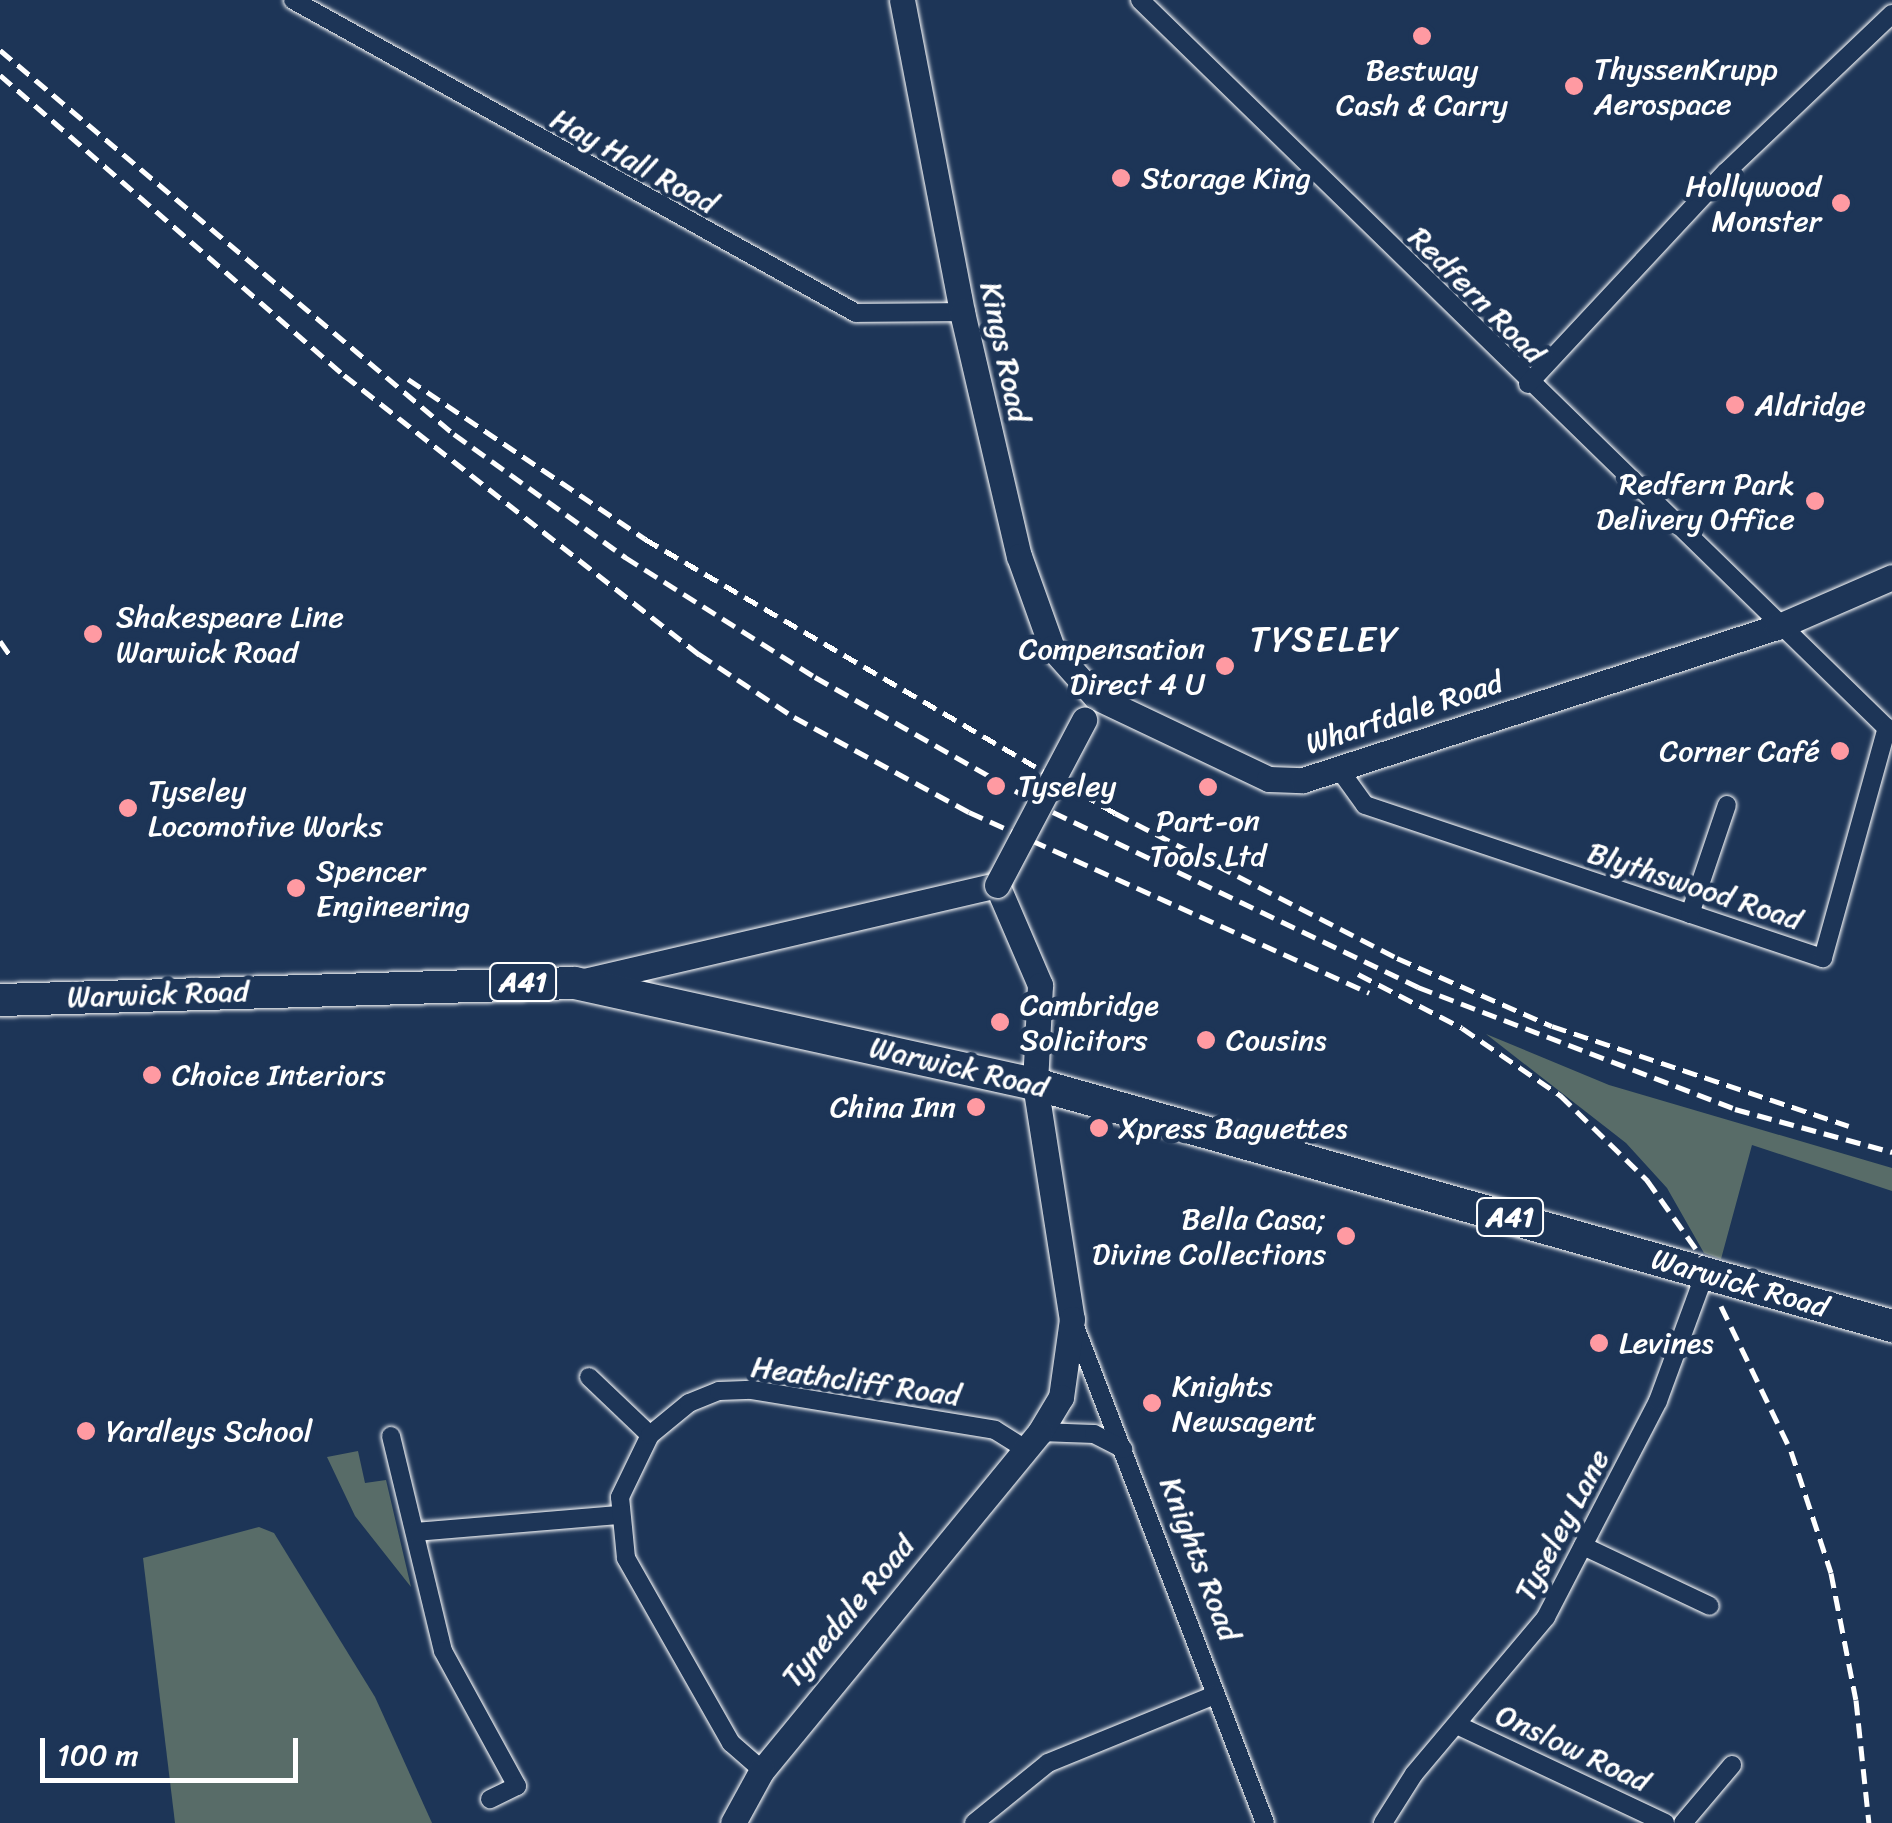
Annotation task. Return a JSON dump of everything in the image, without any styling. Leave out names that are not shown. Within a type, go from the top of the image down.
[{"type":"highway","name":"Warwick Road","points":[[0,1000],[575,983],[1035,1084],[1892,1326]]},
{"type":"main road","name":"Kings Road","points":[[902,0],[962,312],[1035,606],[1052,648],[1090,708]]},
{"type":"main road","name":"Wharfdale Road","points":[[1090,708],[1269,779],[1303,780],[1777,627],[1892,577]]},
{"type":"main road","points":[[575,983],[998,885],[1090,708]]},
{"type":"main road","name":"Knights Road","points":[[998,885],[1040,985],[1035,1084],[1072,1319],[1061,1397],[1033,1441]]},
{"type":"main road","points":[[652,1000],[660,976],[694,956]]},
{"type":"main road","name":"Tynedale Road","points":[[732,1823],[762,1770],[1033,1441]]},
{"type":"street","name":"Hay Hall Road","points":[[293,0],[856,314],[962,312]]},
{"type":"street","name":"Redfern Road","points":[[1140,0],[1777,627],[1889,730]]},
{"type":"street","points":[[1528,384],[1726,172],[1892,14]]},
{"type":"street","name":"Blythswood Road","points":[[1339,769],[1365,805],[1824,958],[1889,730]]},
{"type":"street","points":[[1690,914],[1727,804]]},
{"type":"street","name":"Tyseley Lane","points":[[1383,1823],[1546,1618],[1658,1401],[1705,1273]]},
{"type":"street","name":"Knights Road","points":[[1072,1319],[1265,1823]]},
{"type":"street","points":[[589,1377],[650,1435]]},
{"type":"street","name":"Heathcliff Road","points":[[762,1770],[731,1743],[626,1558],[618,1515],[626,1478],[650,1435],[689,1403],[719,1391],[752,1390],[995,1430],[1033,1441]]},
{"type":"street","points":[[1033,1441],[1094,1434],[1123,1449]]},
{"type":"street","points":[[391,1436],[415,1532],[424,1593],[443,1651],[517,1786],[490,1799]]},
{"type":"street","points":[[415,1532],[618,1515]]},
{"type":"street","points":[[1583,1546],[1710,1606]]},
{"type":"street","points":[[974,1823],[1048,1763],[1215,1696]]},
{"type":"street","name":"Onslow Road","points":[[1458,1724],[1666,1823]]},
{"type":"street","points":[[1683,1823],[1732,1765]]},
{"type":"green space","points":[[1486,1034],[1609,1085],[1892,1168],[1892,1191],[1752,1145],[1721,1259],[1704,1253],[1667,1188],[1626,1143]]},
{"type":"green space","points":[[358,1451],[365,1483],[386,1480],[411,1587],[355,1516],[327,1457]]},
{"type":"green space","points":[[259,1527],[274,1533],[375,1697],[432,1823],[175,1823],[143,1558]]},
{"type":"railway","points":[[0,50],[454,434],[625,557],[815,677],[1053,812],[1418,987],[1735,1109],[1892,1152]]},
{"type":"railway","points":[[0,75],[344,375],[699,654],[794,717],[969,812],[1369,993]]},
{"type":"railway","points":[[408,379],[645,539],[1115,813],[1397,958],[1552,1026],[1849,1126]]},
{"type":"railway","points":[[0,641],[9,654]]},
{"type":"railway","points":[[1358,974],[1462,1028],[1560,1095],[1647,1180],[1701,1256]]},
{"type":"railway","points":[[1721,1306],[1791,1451],[1831,1573],[1856,1700],[1869,1823]]},
{"type":"place","name":"Bestway Cash & Carry","points":[[1422,36]]},
{"type":"place","name":"ThyssenKrupp Aerospace","points":[[1574,86]]},
{"type":"place","name":"Storage King","points":[[1121,178]]},
{"type":"place","name":"Hollywood Monster","points":[[1841,203]]},
{"type":"place","name":"Aldridge","points":[[1735,405]]},
{"type":"place","name":"Redfern Park Delivery Office","points":[[1815,501]]},
{"type":"place","name":"Shakespeare Line Warwick Road","points":[[93,634]]},
{"type":"place","name":"Compensation Direct 4 U","points":[[1225,666]]},
{"type":"place","name":"Corner Café","points":[[1840,751]]},
{"type":"place","name":"Tyseley","points":[[996,786]]},
{"type":"place","name":"Part-on Tools Ltd","points":[[1208,787]]},
{"type":"place","name":"Tyseley Locomotive Works","points":[[128,808]]},
{"type":"place","name":"Spencer Engineering","points":[[296,888]]},
{"type":"place","name":"Cambridge Solicitors","points":[[1000,1022]]},
{"type":"place","name":"Cousins","points":[[1206,1040]]},
{"type":"place","name":"Choice Interiors","points":[[152,1075]]},
{"type":"place","name":"China Inn","points":[[976,1107]]},
{"type":"place","name":"Xpress Baguettes","points":[[1099,1128]]},
{"type":"place","name":"Bella Casa; Divine Collections","points":[[1346,1236]]},
{"type":"place","name":"Levines","points":[[1599,1343]]},
{"type":"place","name":"Knights Newsagent","points":[[1152,1403]]},
{"type":"place","name":"Yardleys School","points":[[86,1431]]},
{"type":"district","name":"TYSELEY","points":[[1325,639]]}]
